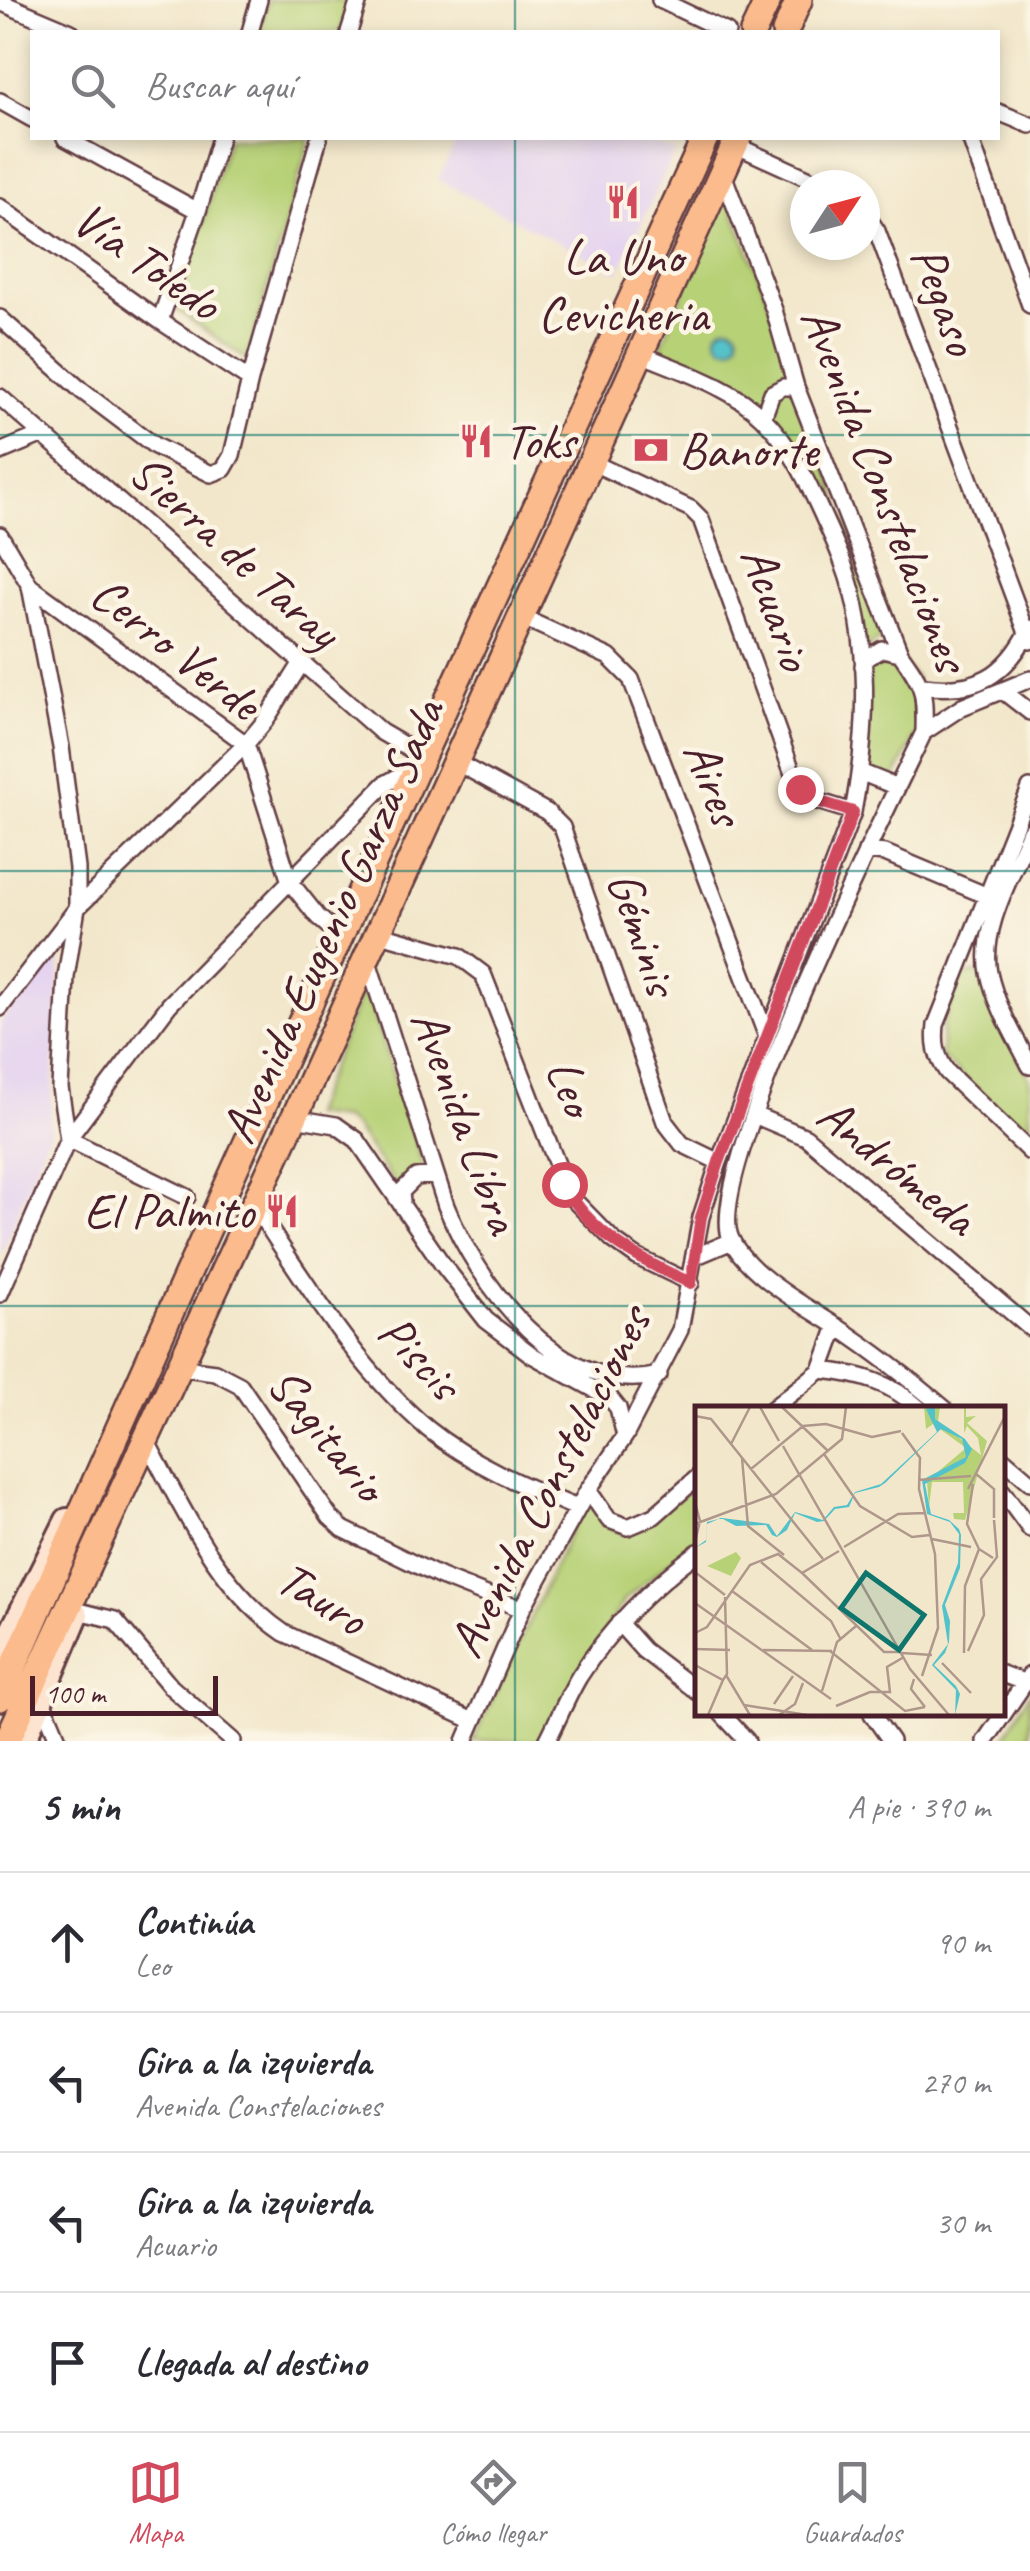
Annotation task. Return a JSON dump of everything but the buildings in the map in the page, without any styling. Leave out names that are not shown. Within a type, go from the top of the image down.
[{"type":"highway","points":[[754,30],[768,0]]},
{"type":"highway","points":[[792,30],[800,0]]},
{"type":"highway","name":"Avenida Eugenio Garza Sada","points":[[0,1698],[253,1126],[704,140]]},
{"type":"highway","name":"Avenida Eugenio Garza Sada","points":[[7,1741],[736,141]]},
{"type":"main road","points":[[24,1741],[130,1501],[134,1464]]},
{"type":"main road","points":[[0,1654],[59,1535],[88,1495]]},
{"type":"street","points":[[251,30],[259,0]]},
{"type":"street","points":[[350,30],[358,0]]},
{"type":"street","points":[[660,0],[723,30]]},
{"type":"street","points":[[0,2],[66,30]]},
{"type":"street","points":[[0,102],[30,118]]},
{"type":"street","points":[[1000,113],[1030,125]]},
{"type":"street","points":[[69,140],[198,211]]},
{"type":"street","points":[[160,321],[219,140]]},
{"type":"street","points":[[0,318],[129,429],[203,472],[218,472],[229,464],[232,455],[318,140]]},
{"type":"street","points":[[971,140],[1030,304]]},
{"type":"street","points":[[736,141],[793,170]]},
{"type":"street","name":"Avenida Constelaciones","points":[[694,1258],[732,1242],[726,1213],[754,1115],[835,916],[924,732],[924,686],[900,653],[796,387],[774,310],[722,171]]},
{"type":"street","name":"Vía Toledo","points":[[0,207],[250,380]]},
{"type":"street","name":"Pegaso","points":[[880,239],[1029,635]]},
{"type":"street","name":"Avenida Constelaciones","points":[[464,1741],[522,1610],[588,1490],[625,1436],[680,1330],[701,1217],[853,812],[860,772],[863,667],[857,614],[844,565],[802,469],[763,418],[712,385],[641,354]]},
{"type":"street","points":[[763,418],[772,393],[796,387]]},
{"type":"street","name":"Sierra de Taray","points":[[0,397],[380,732],[422,760]]},
{"type":"street","points":[[0,452],[43,434]]},
{"type":"street","name":"Acuario","points":[[589,461],[691,509],[701,520],[796,782],[814,800],[853,812]]},
{"type":"street","name":"Cerro Verde","points":[[0,535],[27,579],[246,744],[290,882],[318,917],[342,938]]},
{"type":"street","points":[[27,579],[74,830],[77,908],[66,978],[61,1070],[68,1139]]},
{"type":"street","name":"Aires","points":[[519,616],[609,657],[631,678],[768,1037]]},
{"type":"street","points":[[924,686],[948,690],[974,686],[1006,664],[1029,635]]},
{"type":"street","points":[[863,667],[866,658],[882,649],[900,653]]},
{"type":"street","points":[[0,1008],[77,908],[246,744],[265,722],[301,664]]},
{"type":"street","points":[[924,732],[962,707],[1030,679]]},
{"type":"street","points":[[1004,691],[1030,712]]},
{"type":"street","points":[[0,1294],[68,1139],[170,1005],[386,784],[422,760]]},
{"type":"street","name":"Géminis","points":[[454,760],[548,812],[562,827],[665,1122],[682,1144],[719,1162]]},
{"type":"street","points":[[860,772],[897,787]]},
{"type":"street","points":[[1030,788],[934,1038],[938,1060],[1030,1152]]},
{"type":"street","points":[[1030,831],[1022,875],[992,928],[988,970],[996,998],[1030,1066]]},
{"type":"street","points":[[866,852],[885,853],[986,896]]},
{"type":"street","name":"Leo","points":[[377,933],[459,956],[483,974],[570,1195],[614,1240],[637,1257],[691,1283]]},
{"type":"street","name":"Avenida Libra","points":[[367,958],[434,1174],[472,1260],[514,1318],[556,1349],[597,1372],[624,1380],[659,1375]]},
{"type":"street","points":[[958,968],[988,970]]},
{"type":"street","name":"Andrómeda","points":[[754,1115],[806,1137],[1030,1328]]},
{"type":"street","name":"Avenida Libra","points":[[294,1118],[321,1121],[358,1140],[443,1265],[486,1320],[532,1355],[610,1398],[618,1408],[625,1436]]},
{"type":"street","points":[[68,1139],[187,1197]]},
{"type":"street","points":[[402,1201],[401,1192],[409,1182],[434,1174]]},
{"type":"street","name":"Piscis","points":[[252,1204],[348,1341],[400,1403],[460,1451],[507,1478],[578,1508]]},
{"type":"street","points":[[732,1242],[760,1272],[942,1406]]},
{"type":"street","points":[[777,1406],[821,1370],[836,1326]]},
{"type":"street","name":"Sagitario","points":[[177,1367],[215,1372],[240,1386],[330,1517],[344,1528],[441,1577],[522,1610]]},
{"type":"street","points":[[821,1370],[852,1372],[879,1380],[917,1406]]},
{"type":"street","name":"Tauro","points":[[146,1440],[204,1544],[246,1602],[266,1620],[284,1634],[472,1721]]},
{"type":"street","points":[[1005,1461],[1030,1482]]},
{"type":"street","points":[[588,1490],[609,1520],[628,1527],[654,1516],[695,1479]]},
{"type":"street","points":[[1005,1494],[1030,1530]]},
{"type":"street","points":[[547,1741],[578,1678],[618,1623],[663,1578],[695,1554]]},
{"type":"street","points":[[79,1611],[115,1620],[172,1687],[232,1741]]},
{"type":"street","points":[[618,1623],[644,1650],[695,1690]]},
{"type":"street","points":[[1005,1712],[1028,1679]]},
{"type":"street","points":[[43,1703],[59,1741]]},
{"type":"street","points":[[724,1716],[747,1741]]},
{"type":"street","points":[[873,1716],[891,1741]]},
{"type":"street","points":[[985,1741],[1002,1716]]},
{"type":"shaded area","points":[[457,140],[648,140],[675,152],[618,273],[438,180]]},
{"type":"shaded area","points":[[61,939],[50,1131],[0,1258],[0,1022]]},
{"type":"green space","points":[[268,0],[350,0],[341,30],[260,30]]},
{"type":"green space","points":[[227,140],[309,140],[247,360],[177,310]]},
{"type":"green space","points":[[725,191],[772,308],[886,640],[878,640],[865,650],[832,518],[805,458],[748,389],[717,371],[660,349]]},
{"type":"green space","points":[[887,651],[915,677],[921,725],[893,781],[864,767],[867,664]]},
{"type":"green space","points":[[982,972],[993,1005],[1030,1079],[1030,1137],[941,1057],[942,1026],[961,975]]},
{"type":"green space","points":[[366,992],[425,1171],[399,1190],[354,1126],[343,1119],[311,1115],[361,994]]},
{"type":"green space","points":[[695,1485],[695,1541],[624,1600],[542,1741],[473,1741],[587,1496],[608,1524],[627,1533]]},
{"type":"green space","points":[[1030,1692],[1030,1741],[1003,1741]]},
{"type":"water","points":[[728,326],[736,329],[736,345],[728,348],[720,345],[717,337],[720,329]]},
{"type":"place","name":"La Uno Cevicheria","points":[[623,202]]},
{"type":"place","name":"Toks","points":[[476,441]]},
{"type":"place","name":"Banorte","points":[[651,450]]},
{"type":"place","name":"El Palmito","points":[[282,1211]]},
{"type":"route","points":[[564,1184],[577,1206],[614,1240],[637,1257],[691,1283],[701,1217],[719,1162],[853,812],[814,800],[800,789]]}]
